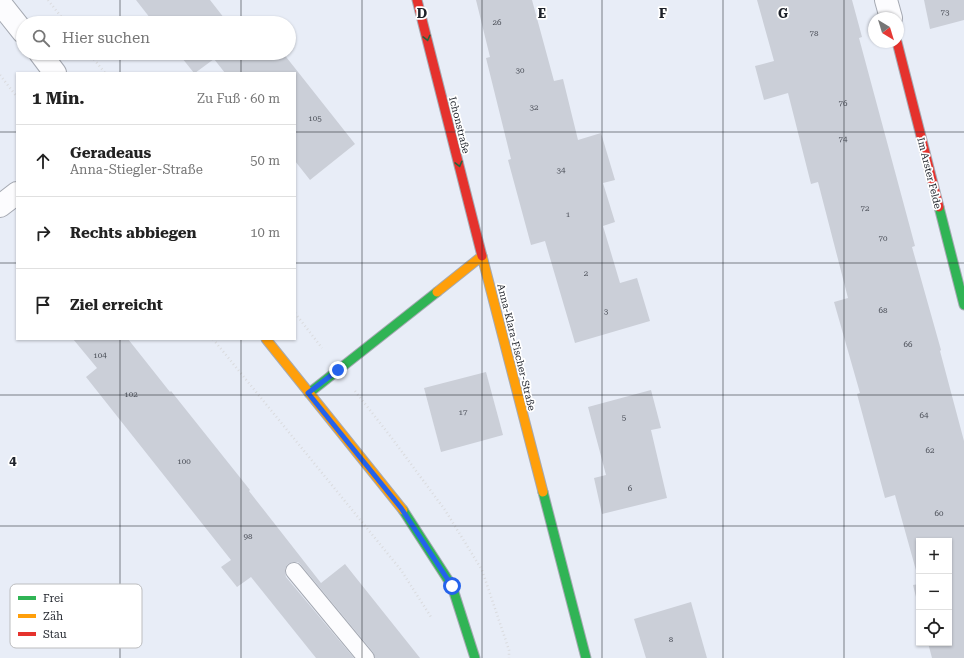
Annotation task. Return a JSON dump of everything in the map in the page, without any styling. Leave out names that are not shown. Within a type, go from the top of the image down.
[{"type":"street","name":"Ichonstraße","points":[[417,0],[482,256]]},
{"type":"street","points":[[886,0],[889,12]]},
{"type":"street","points":[[0,3],[16,23]]},
{"type":"street","name":"Im Arster Felde","points":[[899,48],[964,304]]},
{"type":"street","points":[[45,60],[54,72]]},
{"type":"street","points":[[0,206],[16,194]]},
{"type":"street","points":[[308,393],[482,256]]},
{"type":"street","name":"Anna-Klara-Fischer-Straße","points":[[482,256],[586,658]]},
{"type":"street","points":[[267,340],[401,508],[452,586],[476,658]]},
{"type":"lane","points":[[294,572],[366,658]]},
{"type":"path","points":[[48,0],[61,16]]},
{"type":"path","points":[[95,60],[104,72]]},
{"type":"path","points":[[0,76],[16,96]]},
{"type":"path","points":[[214,340],[401,570],[433,621]]},
{"type":"building","points":[[136,0],[210,0],[223,16],[149,16]]},
{"type":"building","points":[[476,0],[532,0],[554,81],[563,79],[578,140],[601,133],[615,180],[603,183],[615,222],[603,226],[620,283],[637,278],[650,321],[575,343],[545,241],[531,245],[508,160],[511,159],[486,58],[490,57]]},
{"type":"building","points":[[757,0],[852,0],[862,37],[859,38],[915,246],[912,247],[941,350],[940,351],[964,441],[964,658],[932,658],[929,646],[952,646],[952,538],[916,538],[916,570],[895,495],[885,498],[857,394],[860,393],[834,302],[848,298],[818,182],[811,184],[788,93],[764,100],[755,66],[774,61]]},
{"type":"building","points":[[924,0],[964,0],[964,20],[930,29]]},
{"type":"building","points":[[184,60],[213,60],[196,72],[193,72]]},
{"type":"building","points":[[215,60],[289,60],[355,144],[310,180],[296,162],[296,72],[224,72]]},
{"type":"building","points":[[74,340],[129,340],[250,490],[249,491],[321,583],[345,564],[420,658],[375,658],[373,652],[301,565],[298,562],[292,562],[285,568],[286,577],[354,658],[316,658],[251,577],[237,587],[221,567],[231,560],[86,377],[97,368]]},
{"type":"building","points":[[486,372],[503,435],[441,452],[424,388]]},
{"type":"building","points":[[651,390],[661,428],[651,430],[667,498],[602,514],[594,478],[606,475],[588,407]]},
{"type":"building","points":[[916,584],[916,597],[913,585]]},
{"type":"building","points":[[691,602],[707,658],[646,658],[634,619]]},
{"type":"traffic: fast","points":[[939,207],[964,305]]},
{"type":"traffic: fast","points":[[309,393],[437,292]]},
{"type":"traffic: fast","points":[[543,492],[586,658]]},
{"type":"traffic: fast","points":[[403,510],[452,586],[475,658]]},
{"type":"traffic: slow","points":[[437,292],[482,256],[543,492]]},
{"type":"traffic: slow","points":[[267,340],[403,510]]},
{"type":"traffic: jam","points":[[417,0],[482,256]]},
{"type":"traffic: jam","points":[[899,48],[939,207]]},
{"type":"route","points":[[338,370],[308,393],[401,508],[452,586]]}]
